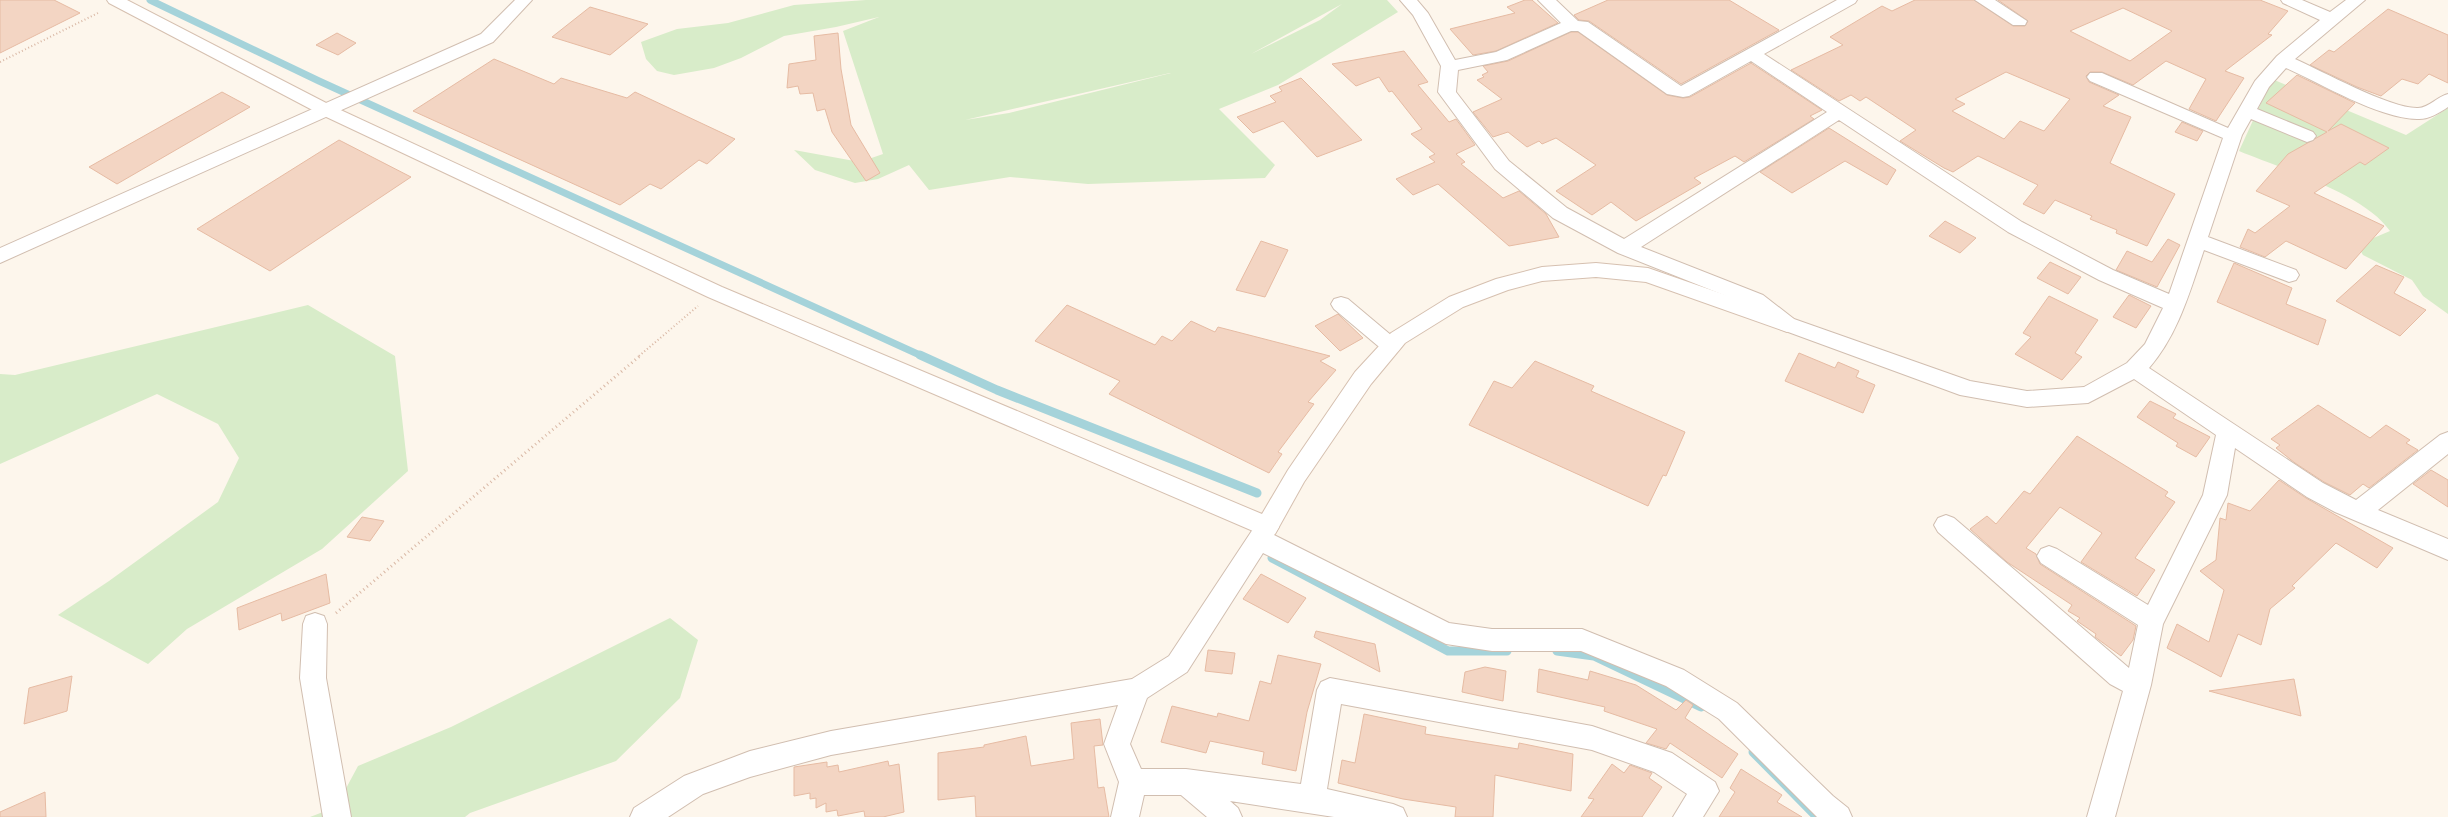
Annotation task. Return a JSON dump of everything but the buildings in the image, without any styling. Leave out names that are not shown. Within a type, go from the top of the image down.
[{"type":"street","points":[[0,256],[487,38],[524,0]]},
{"type":"street","points":[[1408,0],[1420,13],[1450,66],[1447,92],[1502,165],[1560,213],[1625,248],[1756,300],[1787,324]]},
{"type":"street","points":[[1546,0],[1574,26]]},
{"type":"street","points":[[1983,0],[2019,21]]},
{"type":"street","points":[[2289,0],[2331,19]]},
{"type":"street","points":[[644,817],[694,785],[750,764],[809,749],[1137,690],[1178,664],[1263,533],[1296,476],[1363,378],[1398,338],[1456,302],[1503,284],[1542,274],[1596,270],[1648,275],[1968,389],[2027,399],[2088,395],[2136,369],[2153,349],[2175,305],[2234,135],[2261,85],[2283,60],[2331,19],[2357,0]]},
{"type":"street","points":[[117,1],[326,110],[715,292],[1263,533],[1446,633],[1492,640],[1582,640],[1675,678],[1728,711],[1823,805],[1838,817]]},
{"type":"street","points":[[1450,66],[1501,56],[1568,26],[1582,26],[1673,90],[1683,92],[1841,2]]},
{"type":"street","points":[[1752,54],[2015,227],[2106,275],[2175,305]]},
{"type":"street","points":[[2283,60],[2397,111],[2418,114],[2429,112],[2448,99]]},
{"type":"street","points":[[2096,77],[2221,132],[2234,135]]},
{"type":"street","points":[[1625,248],[1839,112]]},
{"type":"street","points":[[2246,112],[2307,136]]},
{"type":"street","points":[[2197,240],[2289,275]]},
{"type":"street","points":[[1341,304],[1391,346]]},
{"type":"street","points":[[2136,369],[2227,433],[2315,490],[2358,512],[2448,550]]},
{"type":"street","points":[[2101,817],[2138,685],[2152,621],[2215,495],[2227,433]]},
{"type":"street","points":[[2358,512],[2448,441]]},
{"type":"street","points":[[1946,525],[2119,676],[2138,685]]},
{"type":"street","points":[[2049,556],[2152,621]]},
{"type":"street","points":[[315,624],[313,678],[337,817]]},
{"type":"street","points":[[1125,817],[1133,782],[1117,744],[1137,690]]},
{"type":"street","points":[[1312,799],[1330,690],[1592,738],[1662,762],[1705,791],[1687,817]]},
{"type":"street","points":[[1133,782],[1186,782],[1312,799],[1393,817]]},
{"type":"street","points":[[1186,782],[1228,817]]},
{"type":"path","points":[[0,62],[117,1]]},
{"type":"path","points":[[315,624],[338,612],[715,292]]},
{"type":"green space","points":[[866,0],[1387,0],[1398,12],[1278,85],[1219,109],[1275,165],[1265,178],[1088,184],[1010,177],[929,190],[909,165],[878,179],[855,183],[815,170],[794,150],[860,162],[883,154],[843,31],[879,17],[836,27],[784,36],[741,58],[714,68],[674,75],[657,71],[646,59],[641,42],[677,29],[728,23],[794,5]],"holes":[[[1342,4],[1320,20],[1251,54]],[[1170,73],[1009,113],[965,120]]]},
{"type":"green space","points":[[2272,79],[2406,135],[2448,108],[2448,314],[2423,296],[2412,280],[2363,255],[2357,245],[2390,231],[2378,217],[2342,194],[2321,184],[2239,151]]},
{"type":"green space","points":[[308,305],[395,356],[408,471],[322,549],[187,629],[148,664],[58,615],[109,581],[218,502],[239,458],[218,424],[157,394],[0,464],[0,374],[15,375]]},
{"type":"green space","points":[[670,618],[698,640],[680,698],[616,761],[470,813],[465,817],[310,817],[336,807],[358,766],[451,727]]},
{"type":"waterway","points":[[150,0],[319,81],[922,356]]},
{"type":"waterway","points":[[920,355],[997,390],[1257,493]]},
{"type":"waterway","points":[[1272,558],[1448,651],[1507,651]]},
{"type":"waterway","points":[[1557,651],[1594,656],[1701,707]]},
{"type":"waterway","points":[[1753,752],[1817,817]]}]
